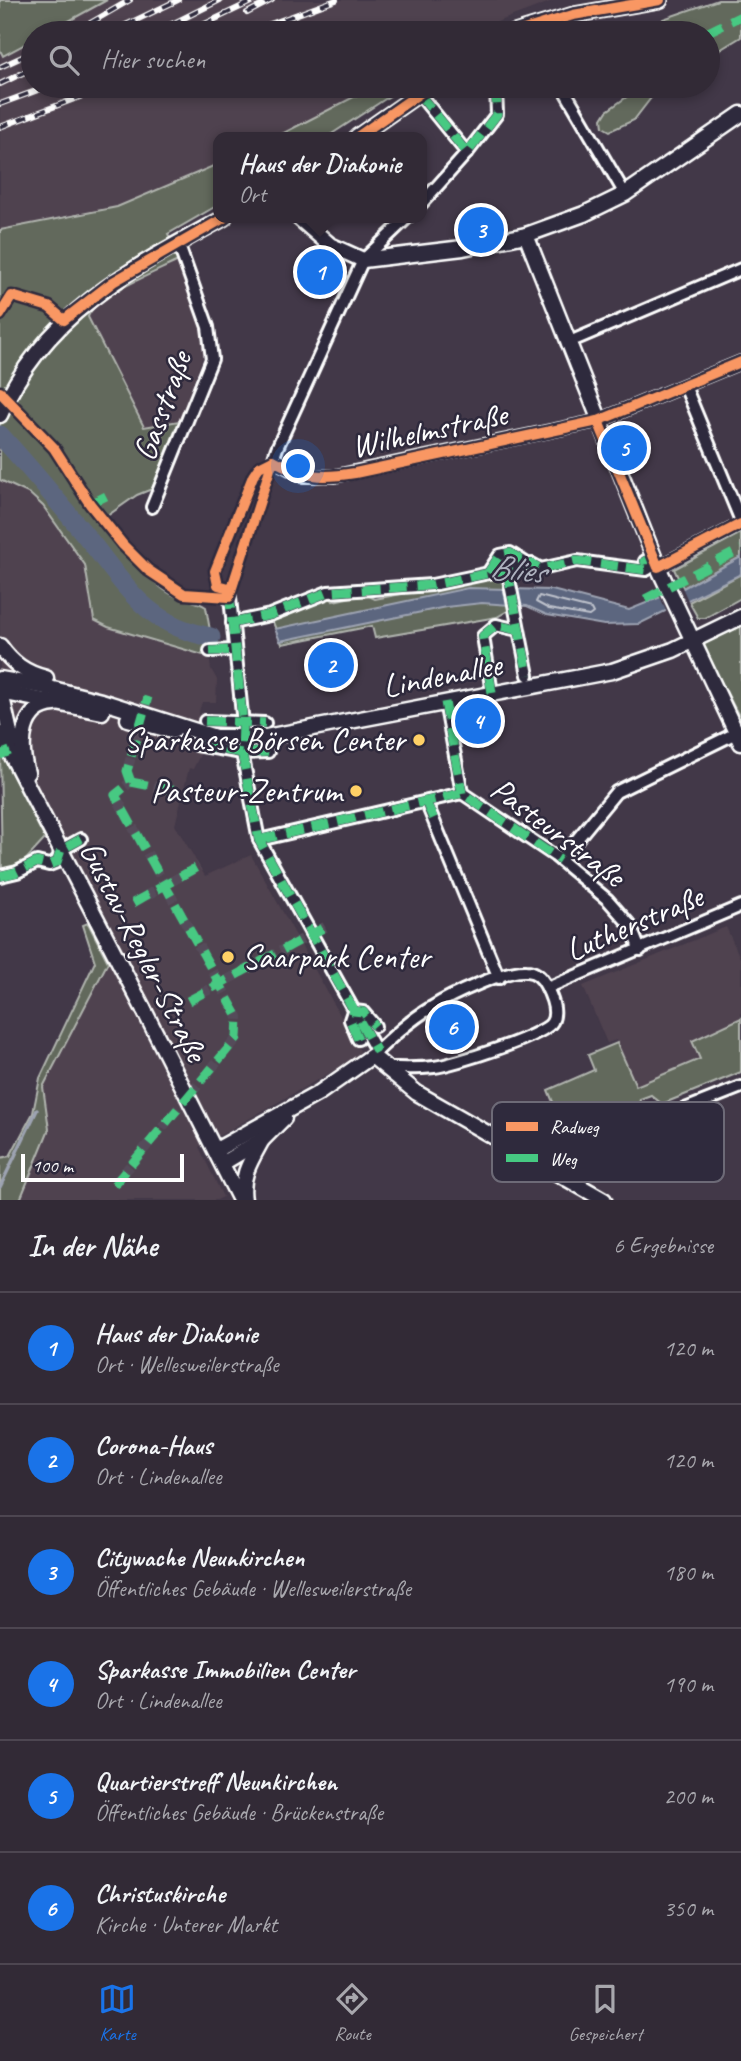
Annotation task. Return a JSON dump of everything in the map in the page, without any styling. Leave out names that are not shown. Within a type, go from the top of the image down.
[{"type":"main road","points":[[572,21],[660,0]]},
{"type":"main road","points":[[364,132],[413,98]]},
{"type":"main road","points":[[305,223],[330,245],[363,260],[463,248],[526,235],[584,214],[625,194],[741,114]]},
{"type":"main road","points":[[0,415],[18,378],[43,343],[81,306],[113,282],[215,223]]},
{"type":"main road","points":[[526,235],[658,567],[739,738]]},
{"type":"main road","name":"Lindenallee","points":[[0,691],[68,703],[162,729],[243,739],[315,729],[612,671],[649,661],[741,617]]},
{"type":"main road","points":[[0,646],[11,661],[26,672],[84,688],[101,701]]},
{"type":"main road","name":"Lindenallee","points":[[0,679],[41,685],[101,701],[183,724],[200,733]]},
{"type":"main road","name":"Gustav-Regler-Straße","points":[[0,691],[20,770]]},
{"type":"main road","points":[[35,801],[25,767],[22,743],[24,727],[40,708],[68,703]]},
{"type":"main road","name":"Gustav-Regler-Straße","points":[[1,736],[242,1200]]},
{"type":"main road","points":[[220,1157],[374,1054],[385,1068],[417,1093],[492,1136]]},
{"type":"main road","points":[[242,1200],[245,1174],[263,1139],[295,1107]]},
{"type":"main road","points":[[220,1157],[263,1139]]},
{"type":"main road","points":[[573,1182],[604,1200]]},
{"type":"street","points":[[429,98],[467,153]]},
{"type":"street","points":[[427,197],[467,153],[496,114],[496,98]]},
{"type":"street","points":[[569,98],[625,194]]},
{"type":"street","points":[[363,260],[402,223]]},
{"type":"street","name":"Gasstraße","points":[[152,507],[212,359],[208,327],[178,243]]},
{"type":"street","name":"Wilhelmstraße","points":[[363,260],[293,409],[273,460],[303,476],[335,476],[598,421],[741,362]]},
{"type":"street","points":[[567,343],[741,269]]},
{"type":"street","points":[[232,623],[270,615],[328,592],[432,585],[488,573],[507,565],[541,569],[577,561],[646,570],[645,561],[658,567],[741,522],[685,386]]},
{"type":"street","points":[[507,565],[513,610],[528,667]]},
{"type":"street","points":[[229,588],[243,739],[259,840],[353,1010],[374,1054],[393,1035],[432,1007],[518,971],[531,971],[541,978],[555,1011],[554,1020],[543,1030],[483,1054],[435,1067],[385,1068]]},
{"type":"street","points":[[492,693],[483,636],[496,625],[518,630]]},
{"type":"street","points":[[210,651],[235,650]]},
{"type":"street","points":[[445,702],[462,793]]},
{"type":"street","points":[[243,739],[265,723]]},
{"type":"street","points":[[560,860],[616,792],[739,738]]},
{"type":"street","points":[[243,739],[268,752]]},
{"type":"street","name":"Pasteurstraße","points":[[259,840],[462,793],[560,860],[622,913],[640,950]]},
{"type":"street","points":[[426,802],[499,978]]},
{"type":"street","points":[[0,876],[17,872],[37,862],[49,865],[57,862],[61,850],[80,839]]},
{"type":"street","name":"Lutherstraße","points":[[547,988],[741,906]]},
{"type":"street","points":[[353,1010],[363,1012],[375,1026]]},
{"type":"street","points":[[353,1010],[350,1020],[358,1039]]},
{"type":"street","points":[[703,1102],[741,1087]]},
{"type":"shaded area","points":[[107,0],[555,0],[500,21],[69,21]]},
{"type":"shaded area","points":[[21,46],[21,98],[352,98],[286,132],[213,132],[213,166],[117,207],[0,230],[0,50],[3,56]]},
{"type":"shaded area","points":[[180,260],[207,339],[206,348],[179,421],[144,428],[88,317],[90,310],[104,298]]},
{"type":"shaded area","points":[[0,480],[30,494],[43,506],[85,565],[94,620],[108,627],[203,655],[214,654],[209,656],[211,669],[217,680],[216,702],[202,702],[199,711],[201,753],[193,769],[189,768],[175,825],[205,876],[251,855],[360,1051],[356,1058],[199,1147],[223,1197],[217,1200],[20,1200],[49,1129],[43,1087],[108,962],[0,751]]},
{"type":"shaded area","points":[[726,927],[741,960],[741,1018],[692,1041],[700,1058],[636,1086],[616,1040],[607,1043],[583,986]]},
{"type":"green space","points":[[0,0],[107,0],[69,21],[21,21],[21,46],[3,56],[0,50]]},
{"type":"green space","points":[[718,0],[741,0],[741,37],[720,50],[720,21],[662,21]]},
{"type":"green space","points":[[352,98],[387,98],[335,132],[286,132]]},
{"type":"green space","points":[[625,98],[651,98],[634,120],[610,131],[603,127],[602,119],[607,111]]},
{"type":"green space","points":[[213,166],[213,208],[168,234],[180,260],[102,300],[88,317],[144,427],[179,421],[152,489],[137,495],[100,521],[135,563],[156,583],[175,596],[206,607],[214,654],[203,655],[108,627],[94,620],[85,565],[43,506],[30,494],[0,480],[0,230],[117,207]]},
{"type":"green space","points":[[741,533],[741,557],[683,588],[674,569]]},
{"type":"green space","points":[[741,574],[741,598],[705,618],[698,618],[689,602]]},
{"type":"green space","points":[[497,575],[505,580],[509,610],[497,617],[375,638],[372,626],[282,644],[272,620],[330,596],[333,601],[365,594],[375,599],[406,593],[409,589]]},
{"type":"green space","points":[[741,624],[741,720],[702,645]]},
{"type":"green space","points":[[0,751],[45,839],[21,865],[2,872]]},
{"type":"green space","points":[[88,923],[108,962],[43,1087],[49,1129],[20,1200],[0,1200],[0,1158],[10,1156],[33,1113],[40,1078],[95,962],[83,925]]},
{"type":"green space","points":[[741,1018],[741,1072],[667,1102],[660,1102],[651,1095],[640,1099],[640,1102],[553,1102],[548,1090],[594,1070],[588,1055],[617,1043],[636,1086],[700,1059],[692,1041]]},
{"type":"water","points":[[741,557],[741,574],[639,624],[604,625],[547,615],[527,606],[482,603],[446,607],[280,641],[275,629],[468,588],[552,590],[629,610],[683,588]]},
{"type":"pier","points":[[681,585],[690,605],[668,616],[659,594]]},
{"type":"waterway","name":"Blies","points":[[0,435],[141,603],[170,624],[211,637]]},
{"type":"waterway","points":[[0,1187],[37,1110]]},
{"type":"tunnel","points":[[131,782],[127,771],[148,697]]},
{"type":"tunnel","points":[[114,1185],[237,1038],[238,1017],[115,795],[131,782],[182,792]]},
{"type":"tunnel","points":[[133,903],[199,866]]},
{"type":"tunnel","points":[[188,1001],[325,927]]},
{"type":"railway","points":[[94,21],[130,0]]},
{"type":"railway","points":[[134,21],[178,0]]},
{"type":"railway","points":[[178,21],[220,0]]},
{"type":"railway","points":[[211,21],[255,0]]},
{"type":"railway","points":[[247,13],[272,0]]},
{"type":"railway","points":[[279,21],[336,0]]},
{"type":"railway","points":[[0,67],[21,57]]},
{"type":"railway","points":[[0,84],[21,74]]},
{"type":"railway","points":[[0,104],[21,96]]},
{"type":"railway","points":[[0,127],[77,98]]},
{"type":"marked path","points":[[720,26],[741,16]]},
{"type":"marked path","points":[[422,98],[467,153],[497,114],[496,98]]},
{"type":"marked path","points":[[90,504],[108,495]]},
{"type":"marked path","points":[[645,599],[741,549]]},
{"type":"marked path","points":[[488,573],[500,555],[510,553],[529,565]]},
{"type":"marked path","points":[[232,623],[270,615],[328,592],[432,585],[532,564],[541,569],[577,561],[646,570],[645,561],[649,559]]},
{"type":"marked path","points":[[507,569],[528,675]]},
{"type":"marked path","points":[[229,591],[243,724],[242,753],[259,840],[377,1052]]},
{"type":"marked path","points":[[492,693],[483,636],[496,625],[518,630]]},
{"type":"marked path","points":[[210,651],[235,650]]},
{"type":"marked path","points":[[131,782],[127,771],[148,697]]},
{"type":"marked path","points":[[445,702],[462,793]]},
{"type":"marked path","points":[[205,721],[265,723]]},
{"type":"marked path","points":[[197,745],[242,753],[268,752]]},
{"type":"marked path","points":[[0,755],[10,751]]},
{"type":"marked path","points":[[114,1185],[237,1038],[238,1017],[115,795],[131,782],[182,792]]},
{"type":"marked path","points":[[259,840],[462,793],[560,860]]},
{"type":"marked path","points":[[426,802],[434,820]]},
{"type":"marked path","points":[[0,876],[17,872],[37,862],[49,865],[57,862],[61,850],[81,839]]},
{"type":"marked path","points":[[133,903],[199,866]]},
{"type":"marked path","points":[[188,1001],[325,927]]},
{"type":"marked path","points":[[358,1039],[350,1020],[353,1011],[363,1012],[375,1026]]},
{"type":"cycle path","points":[[553,21],[660,0]]},
{"type":"cycle path","points":[[364,132],[413,98]]},
{"type":"cycle path","points":[[0,315],[12,296],[49,307],[64,320],[113,282],[215,223]]},
{"type":"cycle path","points":[[273,460],[312,475],[355,473],[598,421],[741,362]]},
{"type":"cycle path","points":[[0,392],[54,448],[90,504],[123,545],[148,570],[184,594],[229,597],[273,460]]},
{"type":"cycle path","points":[[598,421],[658,567],[741,524]]},
{"type":"cycle path","points":[[229,588],[218,585],[215,571],[253,476],[259,467],[273,460]]},
{"type":"place","name":"Citywache Neunkirchen","points":[[481,230]]},
{"type":"place","name":"Haus der Diakonie","points":[[320,272]]},
{"type":"place","name":"Quartierstreff Neunkirchen","points":[[624,448]]},
{"type":"place","name":"Corona-Haus","points":[[331,665]]},
{"type":"place","name":"Sparkasse Immobilien Center","points":[[478,721]]},
{"type":"place","name":"Sparkasse Börsen Center","points":[[419,740]]},
{"type":"place","name":"Pasteur-Zentrum","points":[[356,791]]},
{"type":"place","name":"Saarpark Center","points":[[228,957]]},
{"type":"place","name":"Christuskirche","points":[[452,1027]]}]
